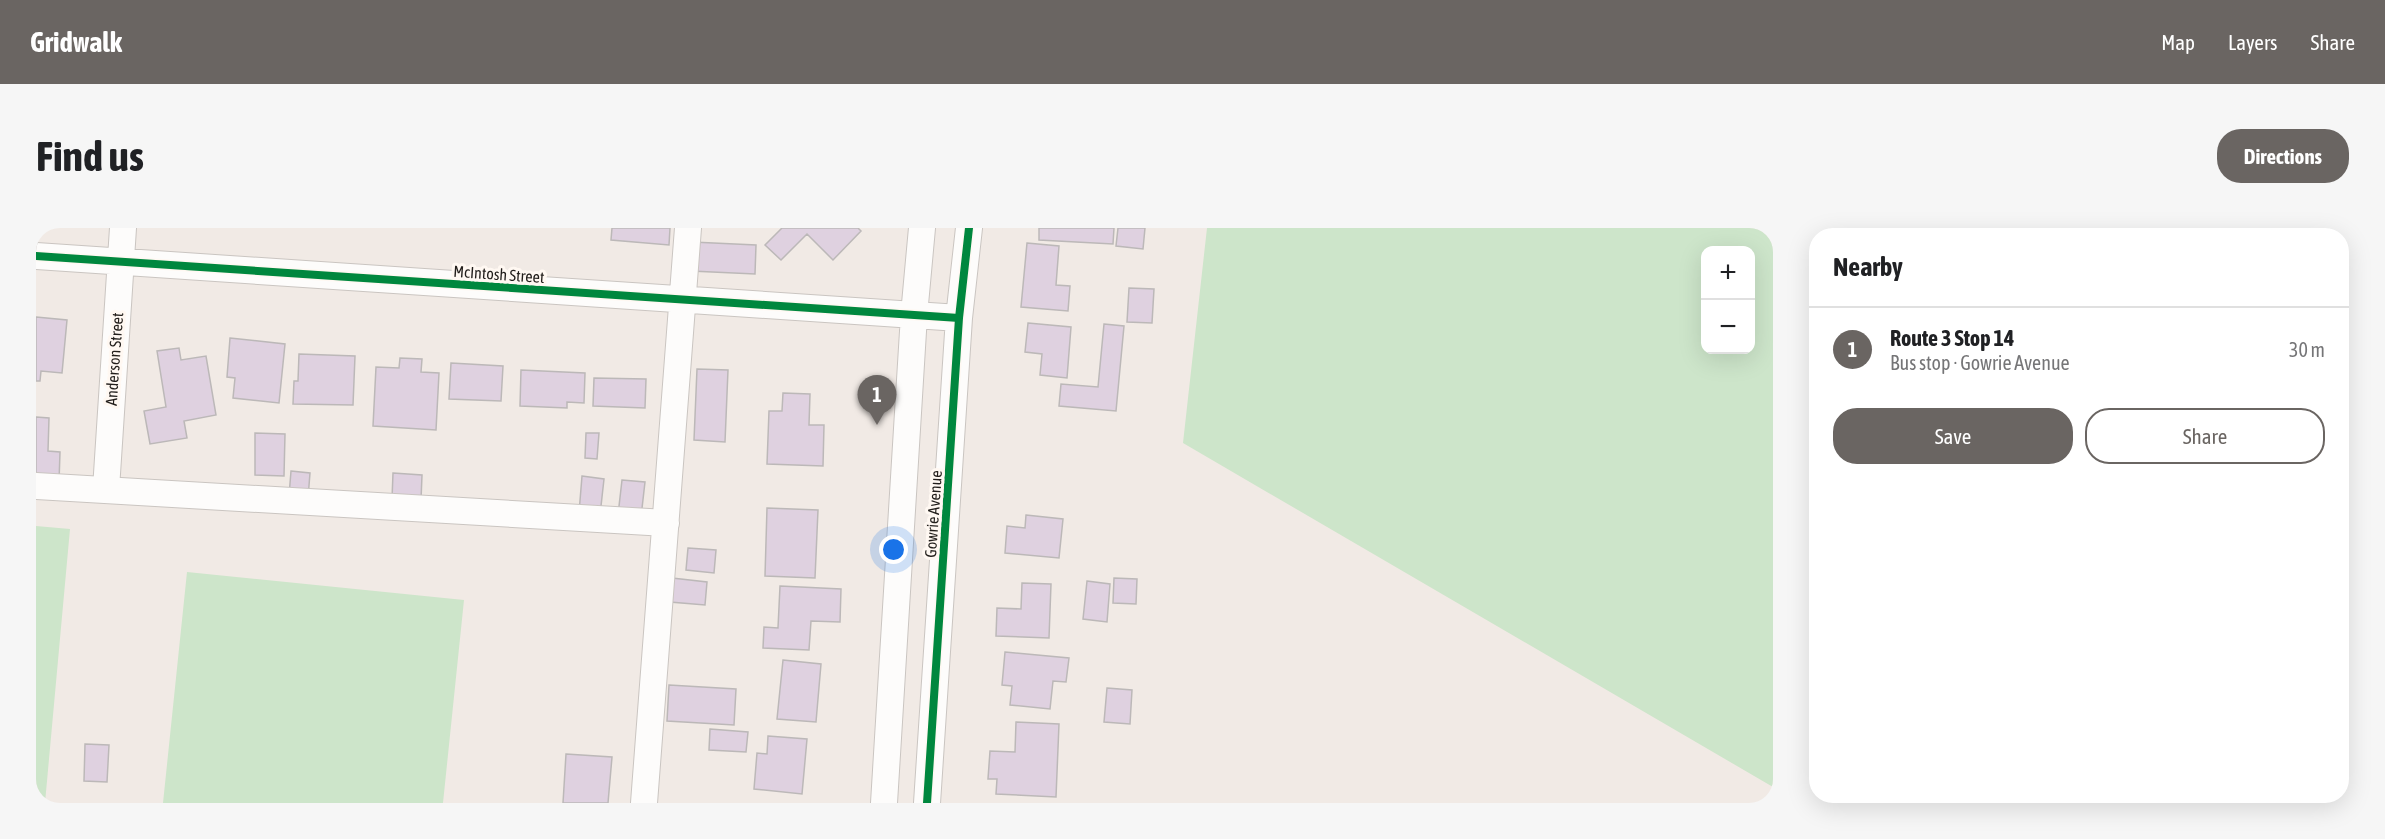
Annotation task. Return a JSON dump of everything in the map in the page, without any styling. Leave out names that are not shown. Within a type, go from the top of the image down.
[{"type":"street","name":"Anderson Street","points":[[106,489],[123,228]]},
{"type":"street","points":[[644,803],[688,228]]},
{"type":"street","name":"Gowrie Avenue","points":[[884,803],[914,315],[922,228]]},
{"type":"street","name":"Gowrie Avenue","points":[[927,803],[959,318],[969,228]]},
{"type":"street","name":"McIntosh Street","points":[[36,256],[959,318]]},
{"type":"street","points":[[36,486],[666,524]]},
{"type":"green space","points":[[1207,228],[1773,228],[1773,787],[1183,443]]},
{"type":"green space","points":[[36,526],[70,529],[45,803],[36,803]]},
{"type":"green space","points":[[187,572],[464,600],[443,803],[163,803]]},
{"type":"building","points":[[612,228],[670,228],[669,245],[611,240]]},
{"type":"building","points":[[782,228],[858,228],[861,231],[833,260],[807,234],[781,260],[765,245]]},
{"type":"building","points":[[1039,228],[1114,228],[1113,244],[1039,240]]},
{"type":"building","points":[[1118,228],[1145,228],[1143,249],[1116,246]]},
{"type":"building","points":[[692,242],[756,245],[755,274],[691,271]]},
{"type":"building","points":[[1027,243],[1059,246],[1056,285],[1070,286],[1068,311],[1021,307]]},
{"type":"building","points":[[1129,288],[1154,289],[1152,323],[1127,322]]},
{"type":"building","points":[[36,317],[67,320],[62,373],[41,371],[40,381],[36,381]]},
{"type":"building","points":[[1028,323],[1071,327],[1067,378],[1040,375],[1042,354],[1025,352]]},
{"type":"building","points":[[1104,324],[1124,326],[1116,411],[1059,406],[1061,384],[1098,387]]},
{"type":"building","points":[[230,338],[285,344],[279,403],[233,398],[235,378],[227,377]]},
{"type":"building","points":[[179,348],[181,360],[206,356],[216,415],[184,421],[187,438],[150,444],[144,411],[166,407],[157,351]]},
{"type":"building","points":[[299,354],[355,356],[353,405],[293,404],[294,381],[298,381]]},
{"type":"building","points":[[400,358],[422,359],[421,372],[439,373],[436,430],[373,426],[376,367],[399,368]]},
{"type":"building","points":[[451,363],[503,366],[501,401],[449,399]]},
{"type":"building","points":[[697,369],[728,370],[725,442],[694,440]]},
{"type":"building","points":[[521,370],[585,373],[584,403],[567,402],[567,408],[520,406]]},
{"type":"building","points":[[594,378],[646,379],[645,408],[593,406]]},
{"type":"building","points":[[783,393],[810,394],[809,425],[824,425],[823,466],[767,464],[769,411],[782,411]]},
{"type":"building","points":[[36,417],[49,418],[48,451],[60,452],[59,482],[36,481]]},
{"type":"building","points":[[255,433],[285,434],[284,476],[255,475]]},
{"type":"building","points":[[586,433],[599,433],[597,459],[585,458]]},
{"type":"building","points":[[291,471],[310,473],[308,498],[289,496]]},
{"type":"building","points":[[393,473],[422,475],[421,500],[392,499]]},
{"type":"building","points":[[582,476],[604,479],[600,515],[579,513]]},
{"type":"building","points":[[622,480],[645,482],[641,517],[618,515]]},
{"type":"building","points":[[767,508],[818,510],[815,578],[765,576]]},
{"type":"building","points":[[1026,515],[1063,519],[1059,558],[1005,553],[1007,526],[1025,528]]},
{"type":"building","points":[[688,548],[716,550],[714,573],[686,570]]},
{"type":"building","points":[[672,578],[707,582],[705,605],[670,602]]},
{"type":"building","points":[[1114,578],[1137,579],[1136,604],[1113,603]]},
{"type":"building","points":[[1087,581],[1110,584],[1107,622],[1083,619]]},
{"type":"building","points":[[1022,583],[1051,584],[1049,638],[996,636],[997,608],[1021,609]]},
{"type":"building","points":[[780,586],[841,589],[840,622],[811,621],[809,650],[763,648],[764,627],[778,628]]},
{"type":"building","points":[[1005,652],[1069,658],[1066,682],[1053,681],[1050,709],[1010,705],[1012,686],[1002,685]]},
{"type":"building","points":[[783,660],[821,664],[816,722],[777,719]]},
{"type":"building","points":[[669,685],[736,689],[734,725],[667,721]]},
{"type":"building","points":[[1107,688],[1132,690],[1130,724],[1104,722]]},
{"type":"building","points":[[1016,722],[1059,724],[1056,797],[996,794],[997,779],[988,779],[990,751],[1015,752]]},
{"type":"building","points":[[710,729],[748,732],[746,752],[709,750]]},
{"type":"building","points":[[768,736],[807,739],[802,794],[754,789],[757,753],[767,754]]},
{"type":"building","points":[[85,744],[109,745],[107,782],[84,781]]},
{"type":"building","points":[[566,754],[612,757],[608,803],[563,803]]},
{"type":"cycle path","points":[[927,803],[959,318],[969,228]]},
{"type":"cycle path","points":[[36,256],[959,318]]},
{"type":"place","name":"Route 3 Stop 14","points":[[877,425]]}]
